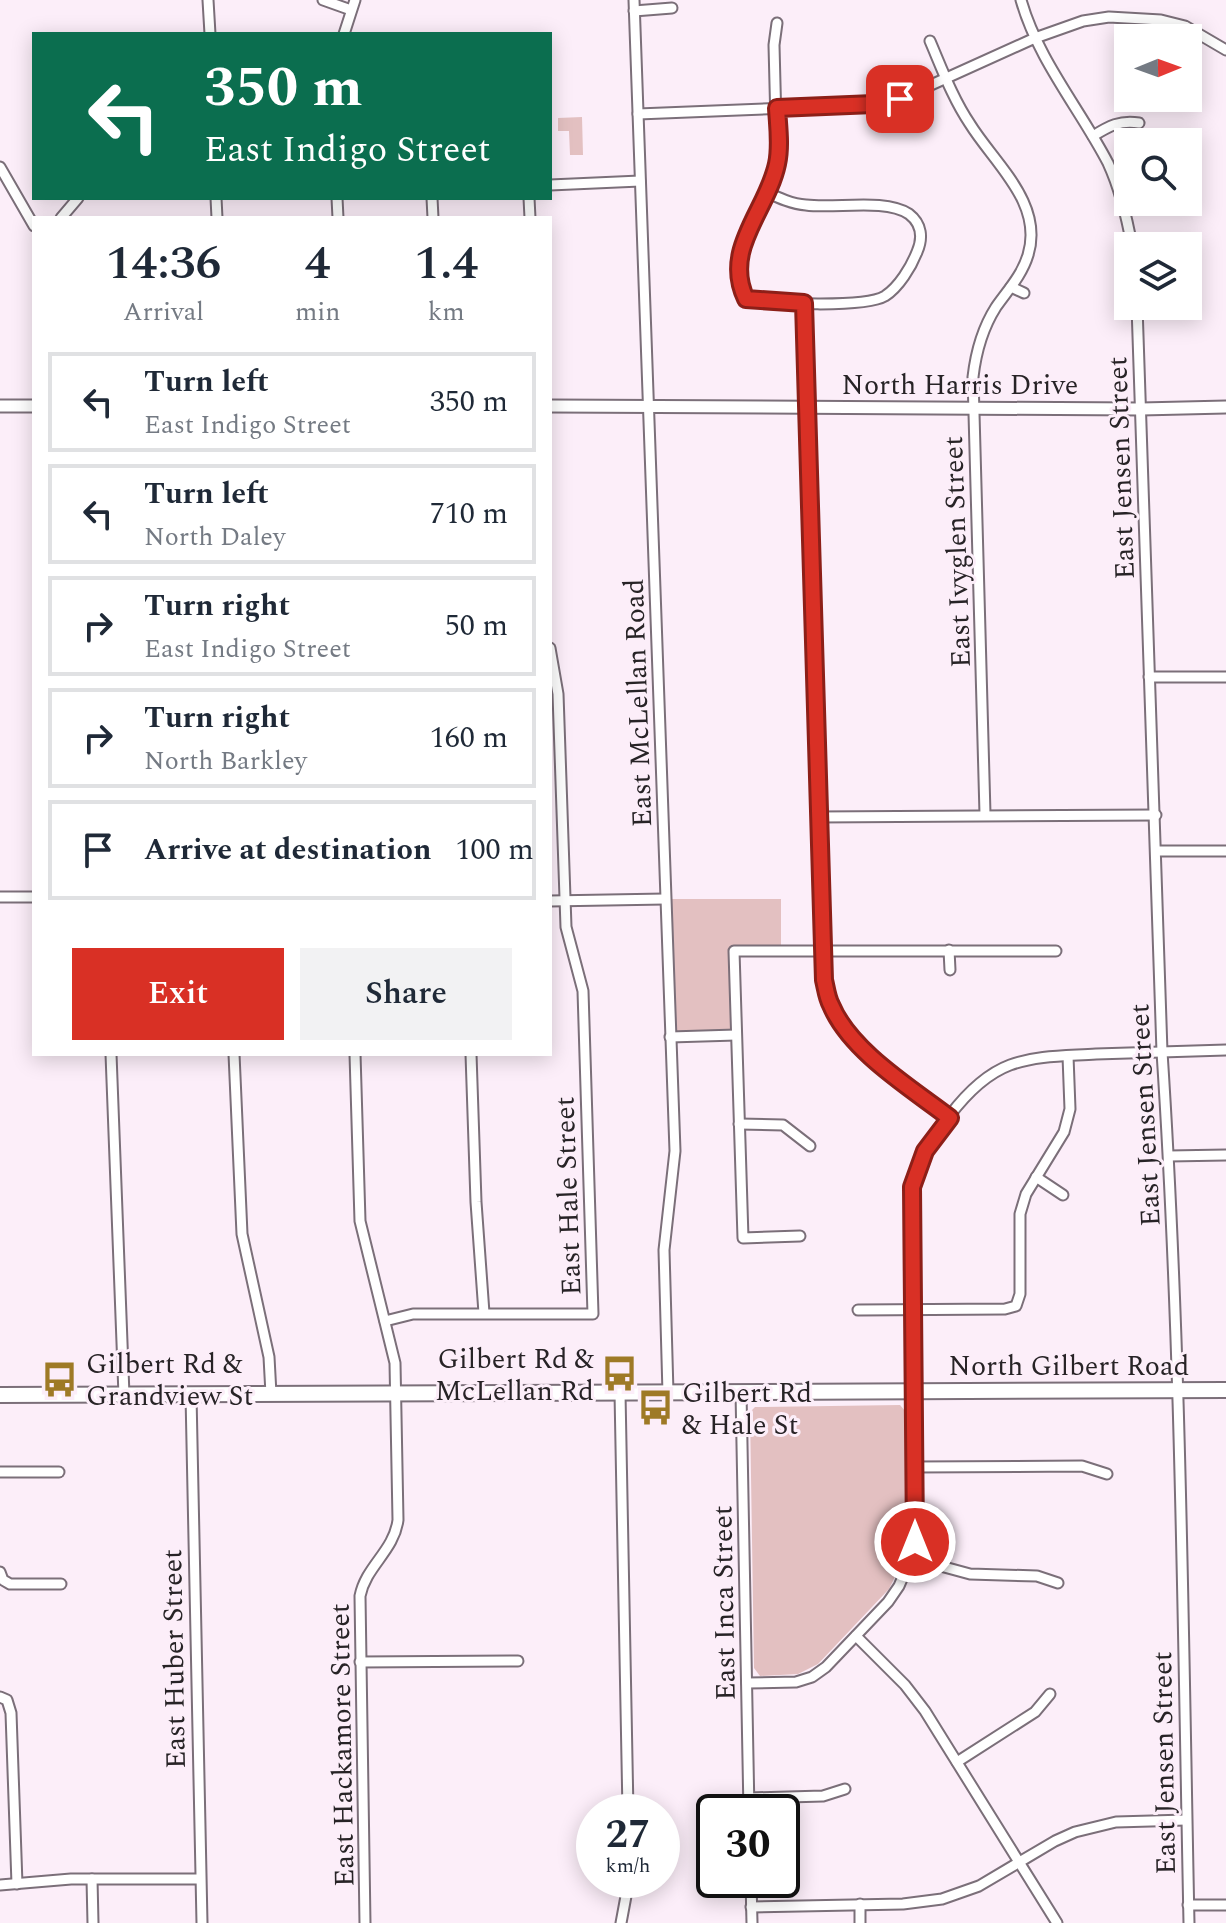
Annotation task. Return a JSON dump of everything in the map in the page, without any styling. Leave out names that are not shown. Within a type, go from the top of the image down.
[{"type":"main road","name":"North Gilbert Road","points":[[0,1395],[1226,1390]]},
{"type":"street","points":[[208,0],[210,32]]},
{"type":"street","points":[[323,0],[353,5],[345,32]]},
{"type":"street","points":[[1021,0],[1035,38],[1110,167],[1129,232]]},
{"type":"street","name":"East McLellan Road","points":[[668,1393],[665,1232],[674,1167],[634,5],[672,8]]},
{"type":"street","points":[[638,114],[874,104],[900,99],[1035,38],[1083,21],[1109,17],[1185,26],[1226,50]]},
{"type":"street","points":[[766,192],[790,203],[809,206],[900,210],[910,215],[920,227],[921,242],[896,288],[883,298],[804,303],[746,299],[741,288],[739,255],[743,238],[777,163],[774,45],[777,23]]},
{"type":"street","name":"East Ivyglen Street","points":[[930,41],[970,124],[1023,199],[1031,236],[1021,272],[995,309],[977,349],[973,377],[985,814]]},
{"type":"street","points":[[1093,136],[1114,124],[1125,121],[1139,123]]},
{"type":"street","points":[[0,167],[32,223]]},
{"type":"street","points":[[552,185],[640,181]]},
{"type":"street","points":[[63,216],[76,200]]},
{"type":"street","points":[[1011,287],[1024,293]]},
{"type":"street","points":[[804,303],[824,980],[830,1005],[845,1030],[865,1051],[950,1118]]},
{"type":"street","name":"East Jensen Street","points":[[1138,320],[1162,1052],[1177,1391],[1189,1923]]},
{"type":"street","points":[[0,406],[32,406]]},
{"type":"street","name":"North Harris Drive","points":[[552,406],[1226,407]]},
{"type":"street","name":"East Hale Street","points":[[484,1313],[593,1314],[583,991],[566,927],[563,901],[558,694],[552,660]]},
{"type":"street","points":[[1149,677],[1226,677]]},
{"type":"street","points":[[818,817],[1156,815]]},
{"type":"street","points":[[1157,851],[1226,851]]},
{"type":"street","points":[[0,897],[32,897]]},
{"type":"street","points":[[552,901],[665,899]]},
{"type":"street","points":[[949,950],[950,970]]},
{"type":"street","points":[[800,1236],[743,1238],[734,951],[1056,951]]},
{"type":"street","points":[[670,1037],[736,1035]]},
{"type":"street","points":[[747,1683],[787,1683],[812,1677],[826,1667],[892,1596],[911,1558],[915,1533],[912,1187],[925,1151],[975,1088],[993,1073],[1011,1065],[1068,1056],[1226,1050]]},
{"type":"street","points":[[111,1056],[124,1395]]},
{"type":"street","points":[[234,1056],[242,1234],[269,1357],[271,1394]]},
{"type":"street","name":"East Hackamore Street","points":[[355,1056],[360,1221],[393,1354],[398,1520],[390,1544],[369,1571],[359,1604],[365,1923]]},
{"type":"street","points":[[385,1321],[413,1314],[484,1313],[476,1202],[471,1056]]},
{"type":"street","points":[[858,1310],[1005,1309],[1016,1306],[1020,1294],[1020,1214],[1026,1194],[1064,1132],[1070,1109],[1068,1056]]},
{"type":"street","points":[[739,1124],[783,1125],[810,1146]]},
{"type":"street","points":[[1169,1156],[1226,1155]]},
{"type":"street","points":[[1036,1177],[1063,1195]]},
{"type":"street","name":"East Inca Street","points":[[741,1392],[749,1794]]},
{"type":"street","points":[[620,1393],[628,1794]]},
{"type":"street","name":"East Huber Street","points":[[191,1395],[202,1923]]},
{"type":"street","points":[[915,1467],[1082,1466],[1107,1474]]},
{"type":"street","points":[[0,1472],[59,1472]]},
{"type":"street","points":[[911,1558],[970,1574],[1037,1576],[1058,1583]]},
{"type":"street","points":[[0,1572],[3,1580],[10,1584],[61,1584]]},
{"type":"street","points":[[856,1636],[905,1685],[925,1711],[1057,1923]]},
{"type":"street","points":[[360,1662],[518,1661]]},
{"type":"street","points":[[957,1762],[1035,1712],[1050,1694]]},
{"type":"street","points":[[3,1698],[11,1713],[17,1884]]},
{"type":"street","points":[[800,1796],[845,1789]]},
{"type":"street","points":[[751,1907],[916,1903],[942,1899],[979,1886],[1065,1836],[1126,1821],[1186,1820]]},
{"type":"street","points":[[92,1879],[93,1923]]},
{"type":"street","points":[[0,1885],[92,1879],[200,1879]]},
{"type":"street","points":[[621,1923],[626,1898]]},
{"type":"street","points":[[751,1898],[752,1923]]},
{"type":"street","points":[[860,1904],[860,1923]]},
{"type":"street","points":[[1188,1905],[1226,1905]]},
{"type":"shaded area","points":[[582,117],[583,155],[570,155],[569,131],[558,131],[558,118]]},
{"type":"shaded area","points":[[665,899],[781,899],[781,951],[734,952],[736,1035],[670,1037]]},
{"type":"shaded area","points":[[900,1405],[906,1412],[907,1525],[898,1569],[889,1589],[818,1664],[798,1674],[760,1676],[754,1668],[750,1412],[755,1407]]},
{"type":"place","name":"Gilbert Rd & McLellan Rd","points":[[620,1374]]},
{"type":"place","name":"Gilbert Rd & Grandview St","points":[[60,1379]]},
{"type":"place","name":"Gilbert Rd & Hale St","points":[[656,1408]]},
{"type":"route","points":[[900,99],[874,104],[777,108],[777,163],[772,181],[743,238],[739,255],[741,288],[746,299],[804,303],[822,950],[830,1005],[845,1030],[865,1051],[950,1118],[925,1151],[912,1187],[915,1542]]}]
